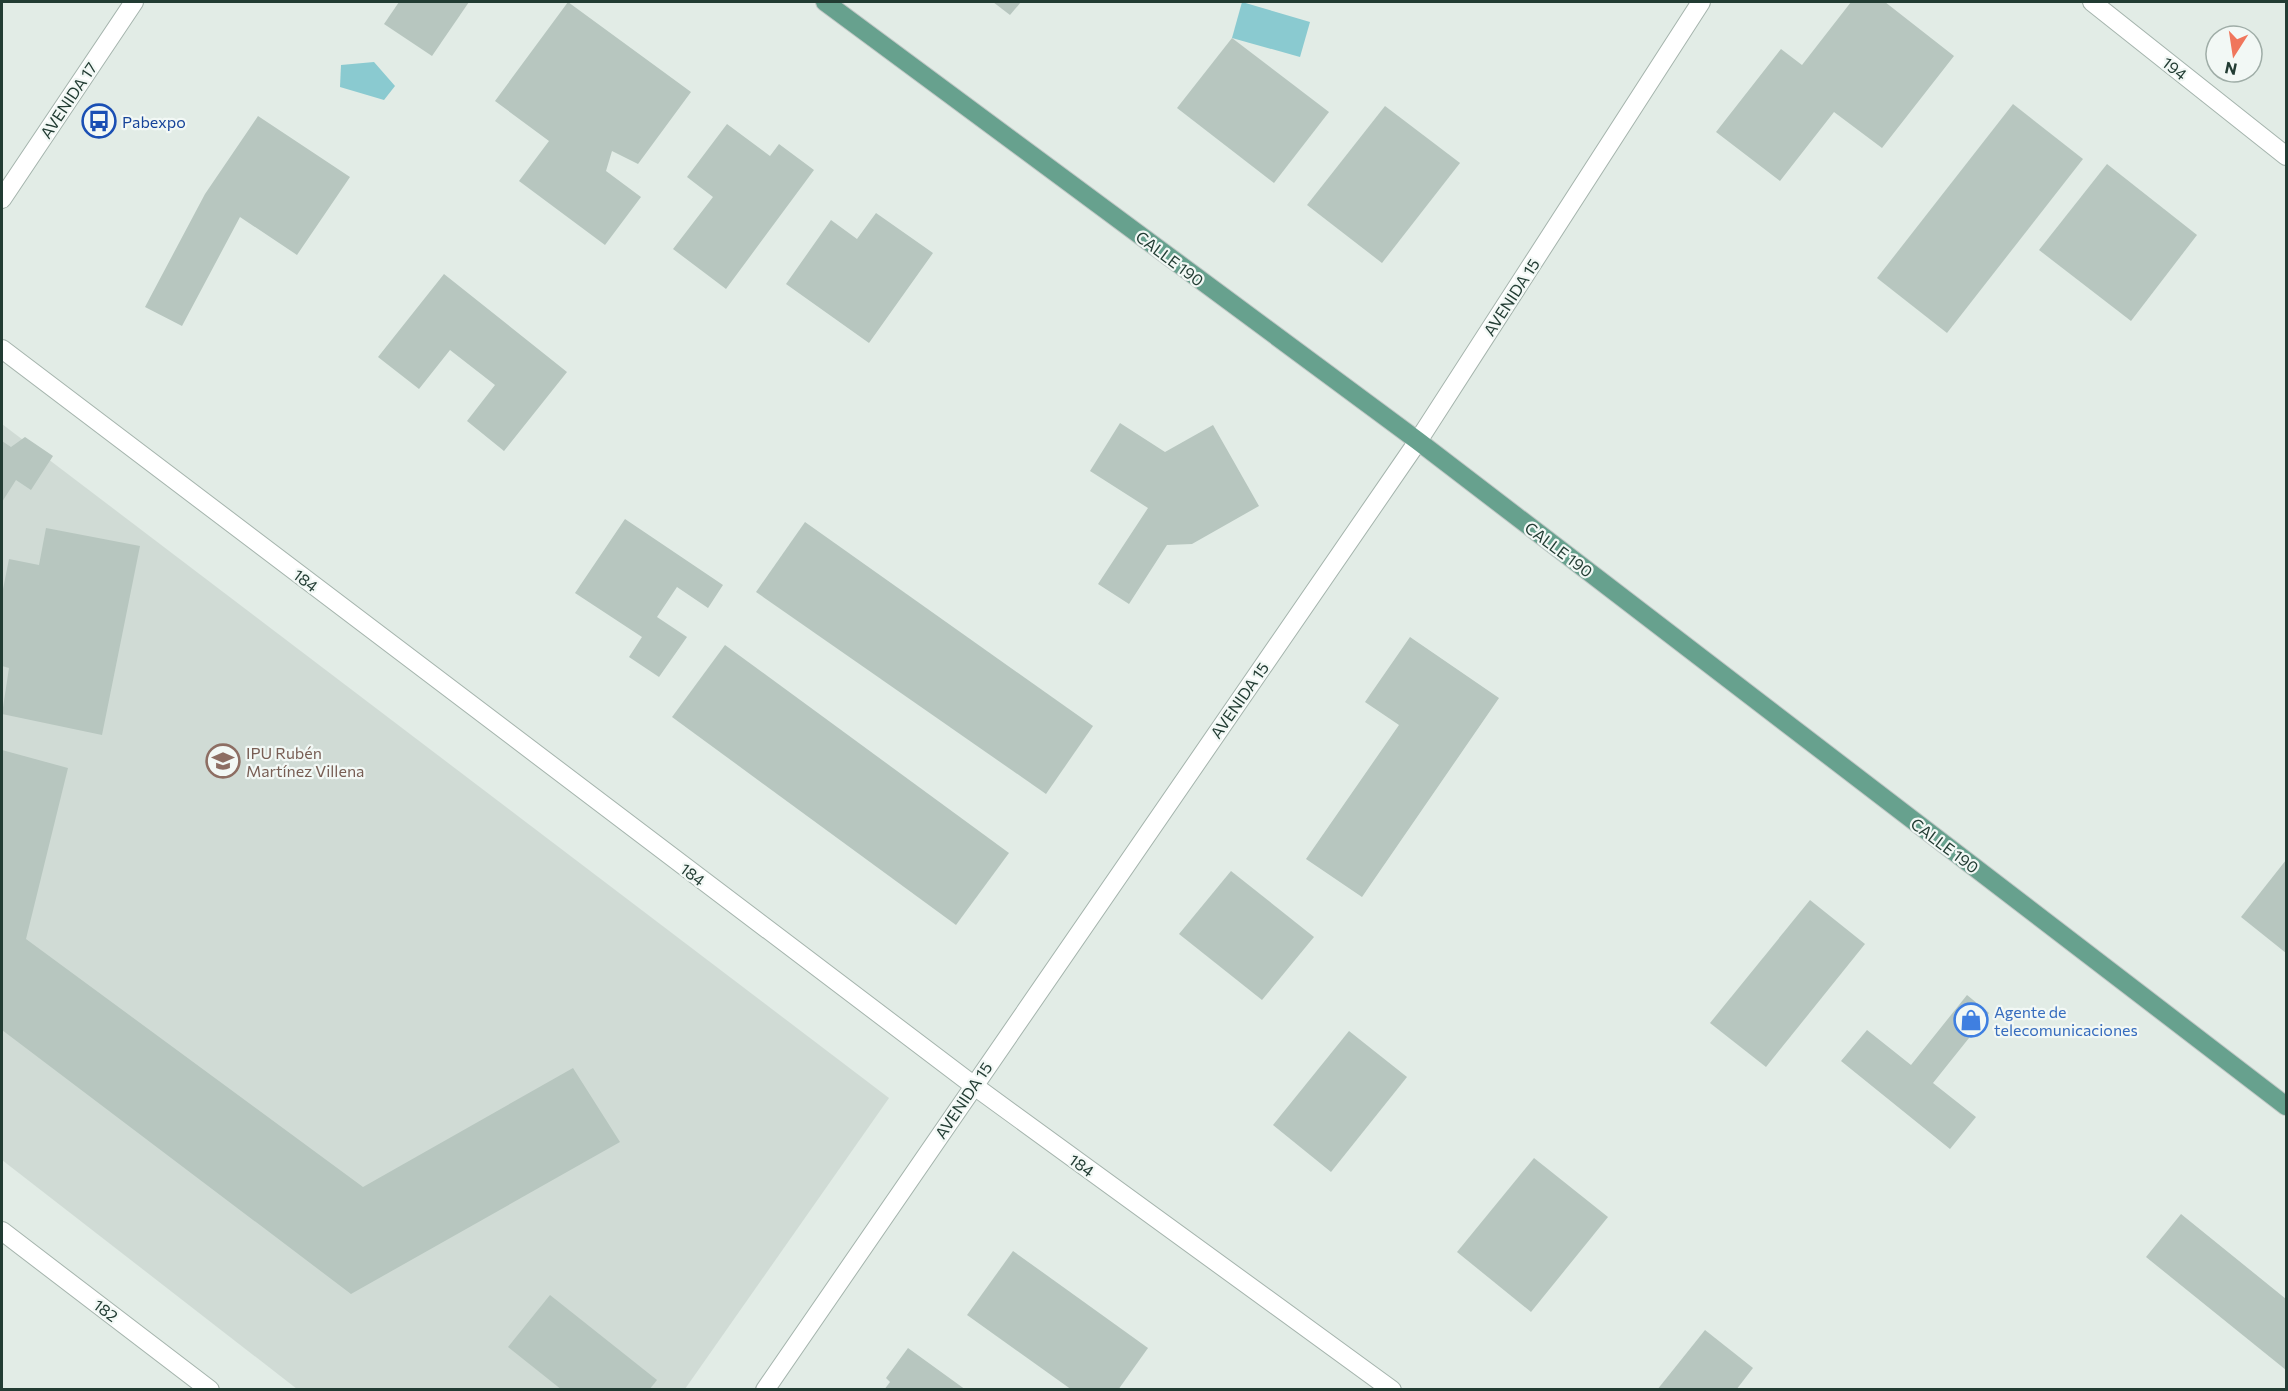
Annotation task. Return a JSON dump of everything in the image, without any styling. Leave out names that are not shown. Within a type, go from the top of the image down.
[{"type":"main road","name":"CALLE 190","points":[[825,2],[1418,441],[2286,1106]]},
{"type":"street","name":"AVENIDA 17","points":[[2,199],[134,2]]},
{"type":"street","name":"AVENIDA 15","points":[[765,1389],[1418,441],[1701,2]]},
{"type":"street","name":"194","points":[[2092,2],[2286,156]]},
{"type":"street","name":"184","points":[[2,349],[973,1085],[1392,1389]]},
{"type":"street","name":"182","points":[[2,1231],[210,1389]]},
{"type":"shaded area","name":"IPU Rubén Martínez Villena","points":[[2,424],[889,1098],[685,1389],[297,1389],[2,1160]]},
{"type":"water","points":[[1242,2],[1310,22],[1300,57],[1232,38]]},
{"type":"water","points":[[374,62],[395,86],[384,100],[340,87],[341,65]]},
{"type":"building","points":[[399,2],[469,2],[432,56],[384,24]]},
{"type":"building","points":[[568,2],[691,92],[638,164],[612,151],[606,171],[641,197],[605,245],[519,181],[549,141],[495,101]]},
{"type":"building","points":[[993,2],[1021,2],[1010,15]]},
{"type":"building","points":[[1851,2],[1885,2],[1954,56],[1882,148],[1834,112],[1780,181],[1716,132],[1781,49],[1802,65]]},
{"type":"building","points":[[1232,38],[1329,112],[1274,183],[1177,108]]},
{"type":"building","points":[[2013,104],[2083,159],[1947,333],[1877,278]]},
{"type":"building","points":[[1385,106],[1460,163],[1382,263],[1307,205]]},
{"type":"building","points":[[258,116],[350,177],[297,255],[240,217],[182,326],[145,307],[205,194]]},
{"type":"building","points":[[727,124],[770,156],[779,144],[814,170],[726,289],[673,249],[713,197],[687,177]]},
{"type":"building","points":[[2107,164],[2197,235],[2131,321],[2039,250]]},
{"type":"building","points":[[876,213],[933,253],[869,343],[786,284],[831,220],[857,239]]},
{"type":"building","points":[[444,274],[567,372],[504,451],[467,421],[495,385],[450,350],[419,389],[378,357]]},
{"type":"building","points":[[1120,423],[1165,452],[1213,425],[1259,506],[1192,544],[1167,545],[1129,604],[1098,584],[1148,508],[1090,471]]},
{"type":"building","points":[[25,437],[53,456],[31,490],[16,480],[2,502],[2,441],[11,447]]},
{"type":"building","points":[[625,519],[723,585],[708,608],[677,587],[657,617],[687,637],[659,677],[629,657],[642,637],[575,593]]},
{"type":"building","points":[[805,522],[1093,726],[1046,794],[756,592]]},
{"type":"building","points":[[46,528],[140,546],[102,735],[2,714],[9,668],[2,666],[2,594],[9,559],[39,565]]},
{"type":"building","points":[[1410,637],[1499,698],[1362,897],[1306,859],[1399,725],[1365,702]]},
{"type":"building","points":[[725,645],[1009,853],[956,925],[672,717]]},
{"type":"building","points":[[2,750],[68,768],[26,939],[363,1187],[573,1068],[620,1142],[351,1294],[2,1030]]},
{"type":"building","points":[[2286,860],[2286,953],[2241,917]]},
{"type":"building","points":[[1231,871],[1314,937],[1262,1000],[1179,934]]},
{"type":"building","points":[[1810,900],[1865,944],[1766,1067],[1710,1023]]},
{"type":"building","points":[[1967,995],[1989,1013],[1933,1083],[1976,1117],[1950,1149],[1841,1061],[1867,1030],[1911,1065]]},
{"type":"building","points":[[1349,1031],[1407,1077],[1331,1172],[1273,1125]]},
{"type":"building","points":[[1534,1158],[1608,1217],[1531,1312],[1457,1252]]},
{"type":"building","points":[[2181,1214],[2286,1299],[2286,1370],[2146,1257]]},
{"type":"building","points":[[1013,1251],[1148,1348],[1118,1390],[1072,1390],[967,1315]]},
{"type":"building","points":[[550,1295],[657,1380],[649,1390],[562,1390],[508,1347]]},
{"type":"building","points":[[1705,1330],[1753,1368],[1736,1390],[1657,1390]]},
{"type":"building","points":[[908,1348],[966,1390],[884,1390],[890,1382],[886,1378]]},
{"type":"place","name":"Pabexpo","points":[[99,121]]},
{"type":"place","name":"IPU Rubén Martínez Villena","points":[[223,761]]},
{"type":"place","name":"Agente de telecomunicaciones","points":[[1971,1020]]}]
